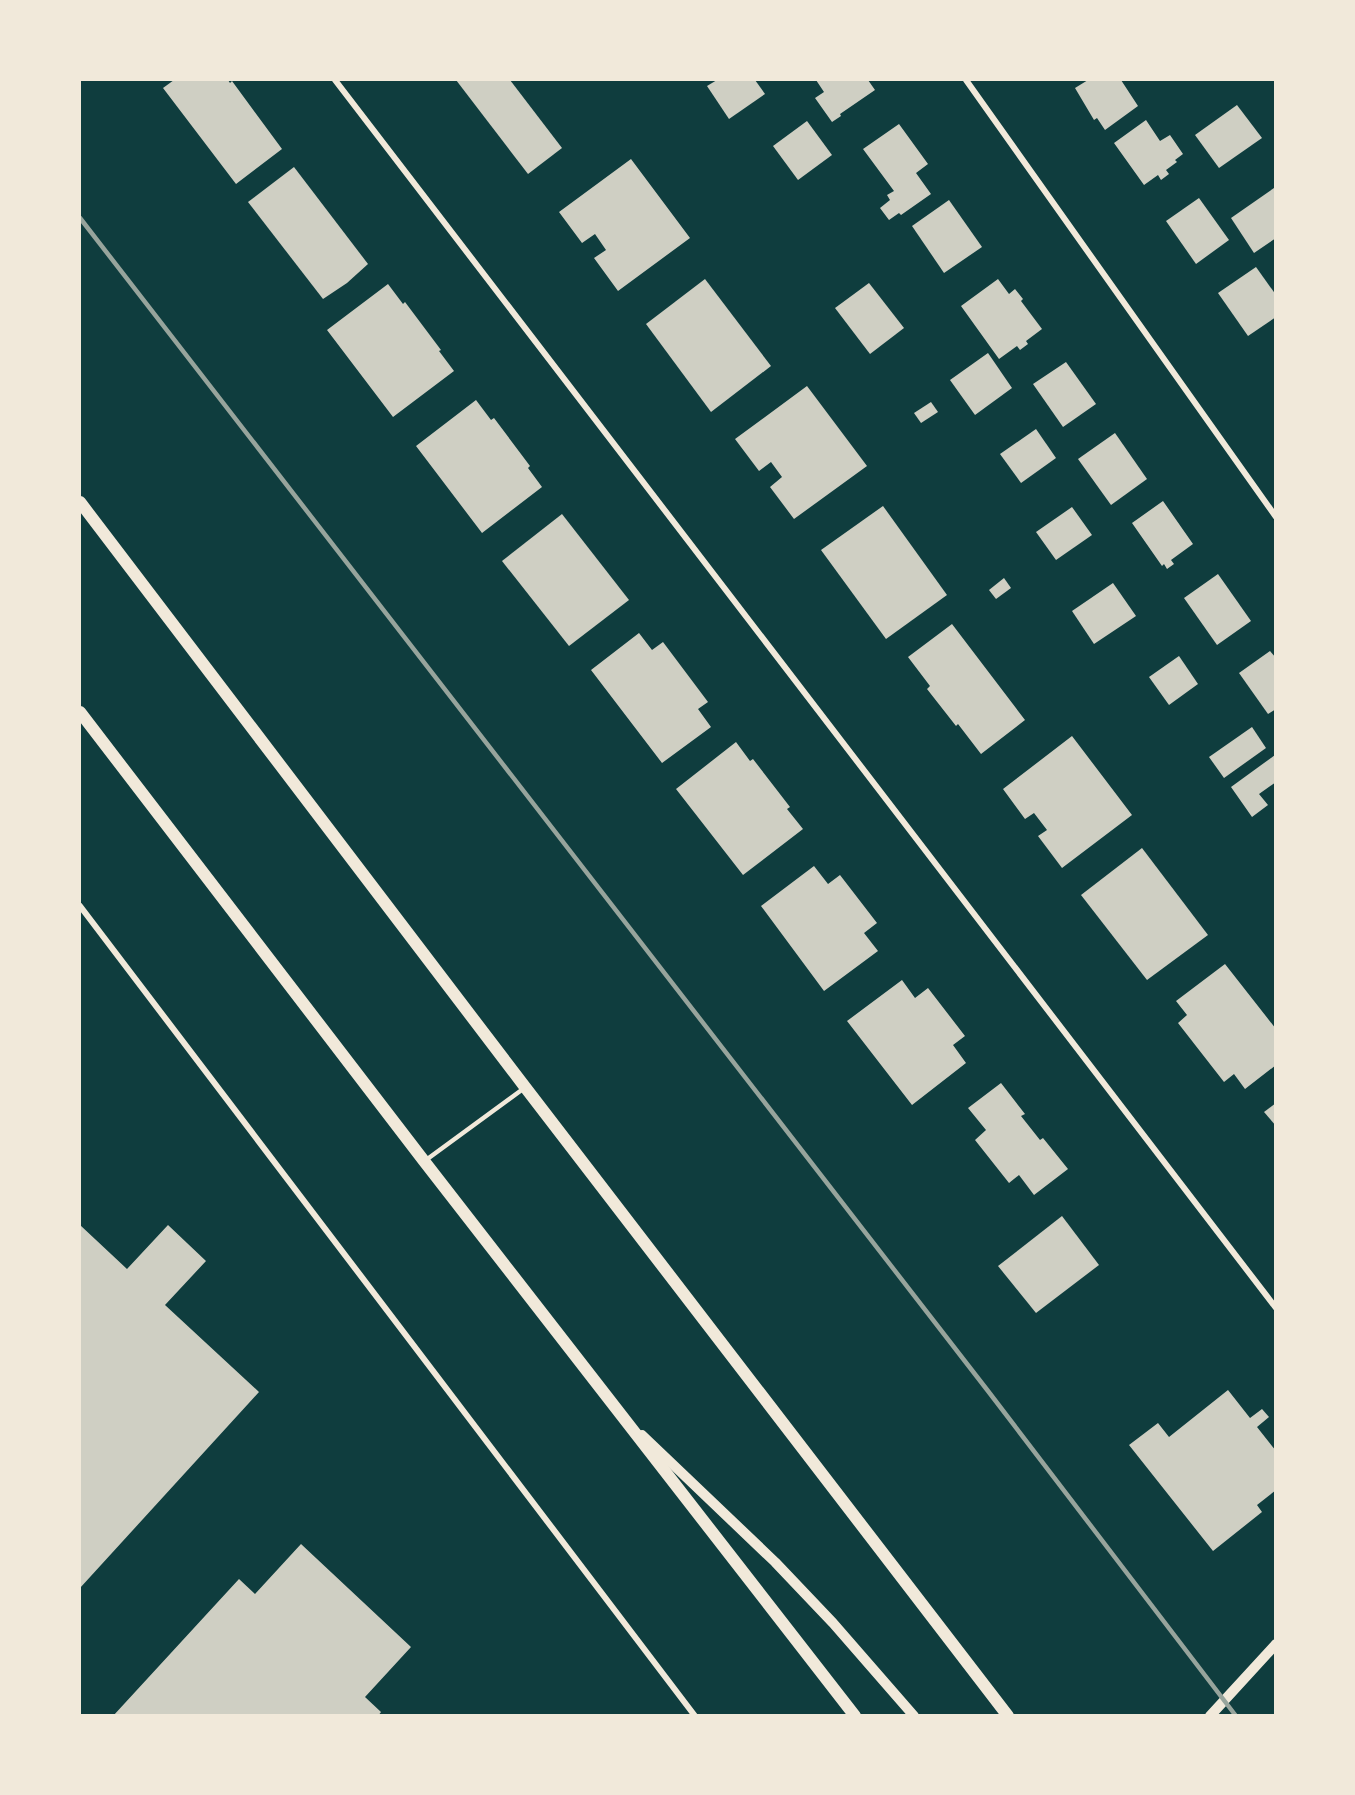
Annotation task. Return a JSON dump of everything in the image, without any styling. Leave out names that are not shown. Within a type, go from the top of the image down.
[{"type":"main road","points":[[80,502],[1008,1716]]},
{"type":"main road","points":[[80,712],[424,1161],[855,1716]]},
{"type":"street","points":[[335,80],[1275,1308]]},
{"type":"street","points":[[966,80],[1275,517]]},
{"type":"street","points":[[80,906],[695,1716]]},
{"type":"street","points":[[621,1414],[775,1562],[833,1623],[914,1716]]},
{"type":"street","points":[[1210,1716],[1275,1644]]},
{"type":"lane","points":[[424,1161],[525,1087]]},
{"type":"building","points":[[174,80],[228,80],[230,83],[232,81],[282,149],[236,184],[163,88]]},
{"type":"building","points":[[456,80],[510,80],[562,148],[528,174]]},
{"type":"building","points":[[717,80],[755,80],[765,94],[729,119],[707,86]]},
{"type":"building","points":[[816,80],[868,80],[875,90],[832,122],[815,98],[824,92]]},
{"type":"building","points":[[1088,80],[1121,80],[1138,106],[1105,130],[1097,118],[1094,120],[1075,88]]},
{"type":"building","points":[[1237,105],[1262,138],[1219,168],[1195,135]]},
{"type":"building","points":[[1146,120],[1160,141],[1170,135],[1183,154],[1166,170],[1169,174],[1161,180],[1158,175],[1144,185],[1114,143]]},
{"type":"building","points":[[807,121],[832,155],[798,180],[773,146]]},
{"type":"building","points":[[899,124],[928,164],[916,173],[931,194],[901,215],[899,213],[889,220],[880,208],[890,200],[887,195],[894,191],[863,149]]},
{"type":"building","points":[[631,159],[690,238],[618,291],[594,258],[606,250],[595,234],[582,243],[559,212]]},
{"type":"building","points":[[294,167],[368,264],[347,283],[323,299],[248,202]]},
{"type":"building","points":[[1274,188],[1276,238],[1254,253],[1231,218]]},
{"type":"building","points":[[1199,198],[1229,240],[1196,264],[1166,221]]},
{"type":"building","points":[[949,200],[982,247],[944,273],[912,226]]},
{"type":"building","points":[[1256,267],[1276,295],[1276,317],[1248,336],[1218,293]]},
{"type":"building","points":[[705,279],[771,366],[711,412],[646,324]]},
{"type":"building","points":[[998,279],[1009,294],[1015,289],[1042,329],[1026,341],[1028,344],[1020,350],[1017,346],[999,359],[961,306]]},
{"type":"building","points":[[869,283],[904,328],[870,354],[835,308]]},
{"type":"building","points":[[388,284],[403,304],[405,302],[454,371],[393,417],[327,330]]},
{"type":"building","points":[[988,353],[1012,388],[975,415],[950,380]]},
{"type":"building","points":[[1066,362],[1096,404],[1063,427],[1033,384]]},
{"type":"building","points":[[807,386],[867,466],[794,519],[770,487],[782,477],[771,462],[759,471],[735,439]]},
{"type":"building","points":[[476,400],[491,420],[494,418],[530,466],[528,468],[542,487],[482,533],[416,446]]},
{"type":"building","points":[[931,402],[938,412],[921,423],[914,413]]},
{"type":"building","points":[[1036,429],[1056,458],[1021,483],[1000,454]]},
{"type":"building","points":[[1115,433],[1147,479],[1111,505],[1078,459]]},
{"type":"building","points":[[1163,501],[1193,544],[1171,560],[1174,564],[1167,569],[1164,564],[1162,566],[1132,523]]},
{"type":"building","points":[[883,506],[947,595],[886,639],[821,550]]},
{"type":"building","points":[[1072,507],[1092,535],[1056,560],[1036,532]]},
{"type":"building","points":[[562,514],[629,600],[569,646],[502,561]]},
{"type":"building","points":[[1218,574],[1251,621],[1217,645],[1184,598]]},
{"type":"building","points":[[1004,578],[1011,588],[996,599],[989,590]]},
{"type":"building","points":[[1113,583],[1136,616],[1094,644],[1072,611]]},
{"type":"building","points":[[952,624],[1025,720],[981,754],[927,689],[930,686],[908,657]]},
{"type":"building","points":[[639,633],[652,650],[663,642],[708,702],[698,709],[711,727],[662,763],[591,670]]},
{"type":"building","points":[[1270,651],[1276,658],[1276,709],[1268,714],[1239,673]]},
{"type":"building","points":[[1179,656],[1198,684],[1169,705],[1149,677]]},
{"type":"building","points":[[1252,727],[1266,748],[1224,778],[1209,757]]},
{"type":"building","points":[[1072,736],[1132,815],[1062,868],[1038,836],[1047,830],[1034,813],[1025,819],[1003,789]]},
{"type":"building","points":[[736,742],[750,761],[753,759],[790,807],[787,809],[803,829],[743,875],[676,789]]},
{"type":"building","points":[[1275,755],[1276,782],[1259,794],[1268,805],[1252,817],[1231,787]]},
{"type":"building","points":[[1142,848],[1208,935],[1147,980],[1081,895]]},
{"type":"building","points":[[814,866],[828,884],[840,875],[877,923],[864,933],[878,951],[824,991],[761,906]]},
{"type":"building","points":[[1225,964],[1276,1029],[1276,1065],[1245,1089],[1234,1074],[1224,1082],[1178,1023],[1187,1015],[1176,1001]]},
{"type":"building","points":[[902,980],[915,998],[928,988],[965,1036],[953,1045],[966,1063],[912,1105],[847,1021]]},
{"type":"building","points":[[1001,1083],[1025,1114],[1021,1116],[1040,1140],[1043,1138],[1068,1169],[1034,1195],[1019,1175],[1009,1183],[975,1140],[986,1130],[968,1108]]},
{"type":"building","points":[[1276,1103],[1276,1126],[1264,1112]]},
{"type":"building","points":[[1062,1216],[1099,1265],[1036,1313],[998,1266]]},
{"type":"building","points":[[80,1225],[127,1269],[168,1225],[206,1261],[165,1305],[259,1392],[80,1588]]},
{"type":"building","points":[[1228,1390],[1250,1418],[1262,1409],[1269,1417],[1257,1427],[1276,1451],[1276,1490],[1257,1505],[1262,1512],[1213,1551],[1129,1445],[1158,1423],[1169,1437]]},
{"type":"building","points":[[301,1544],[411,1647],[365,1697],[381,1712],[378,1716],[113,1716],[239,1579],[255,1594]]},
{"type":"railway","points":[[80,218],[988,1391],[1236,1716]]}]
